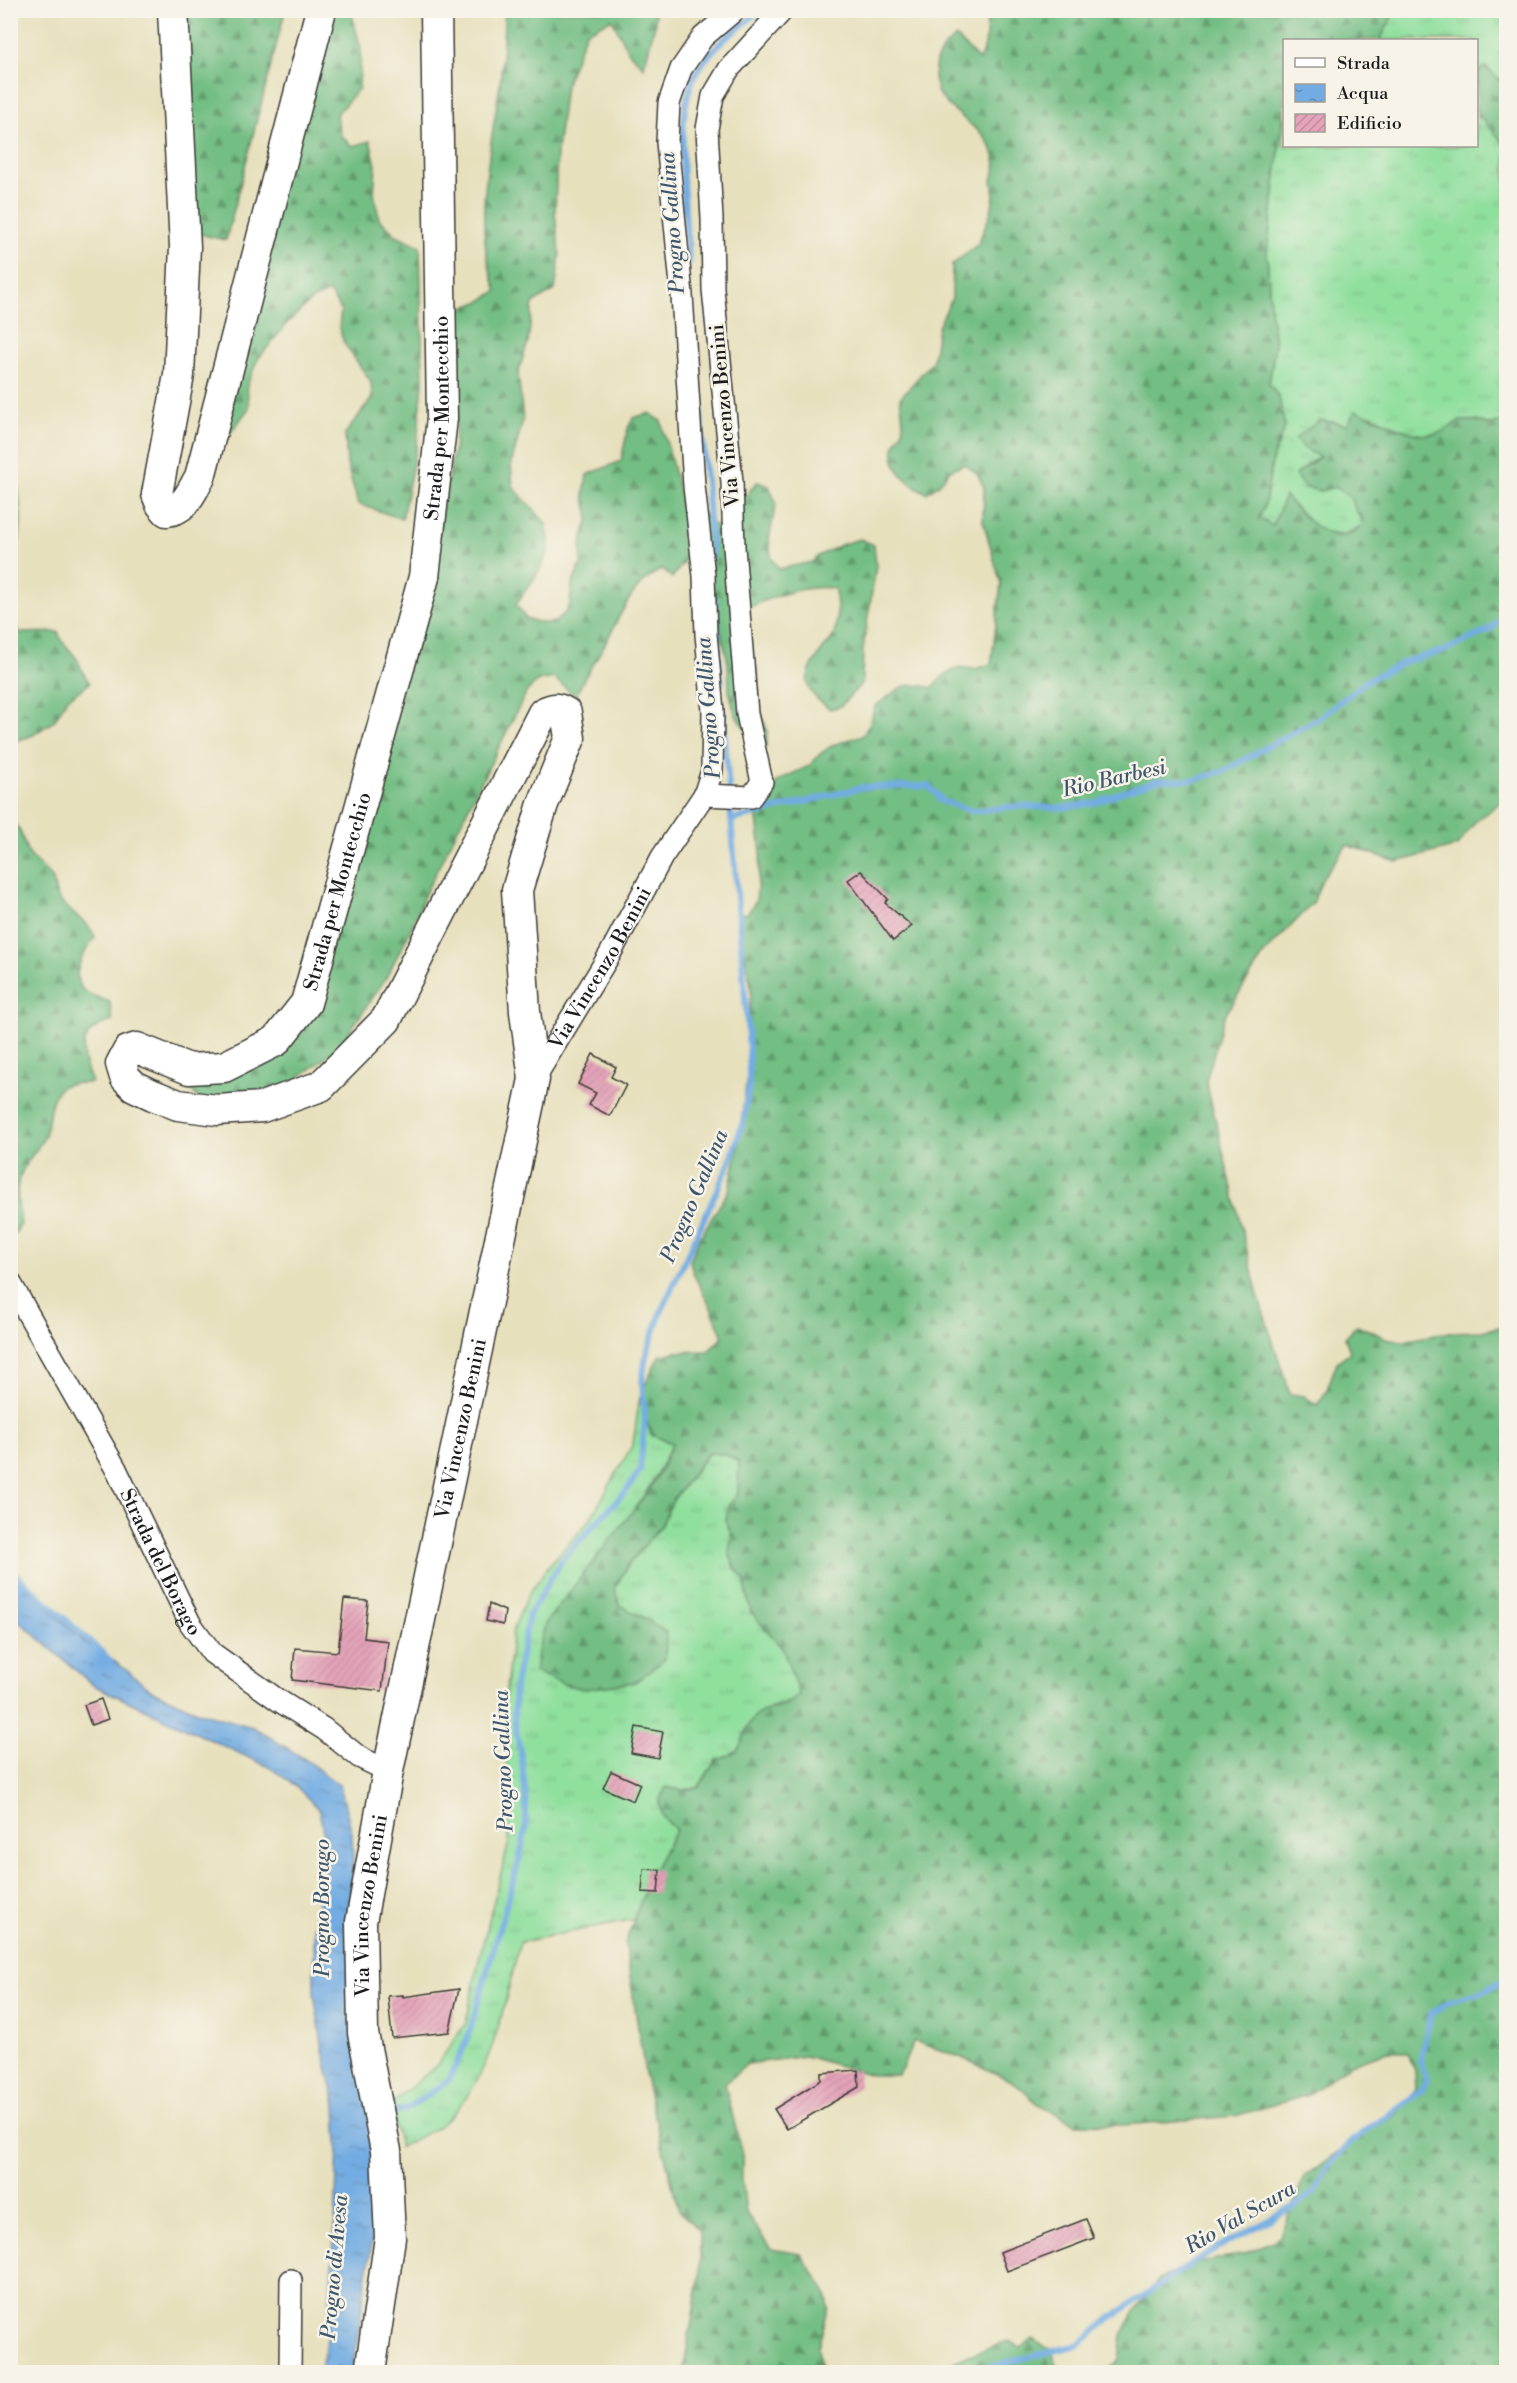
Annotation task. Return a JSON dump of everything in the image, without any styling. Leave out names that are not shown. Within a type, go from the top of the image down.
[{"type":"street","points":[[172,10],[185,247],[179,375],[158,494],[160,504],[167,511],[177,510],[185,503],[200,477],[321,10]]},
{"type":"street","name":"Strada per Montecchio","points":[[436,10],[442,418],[424,577],[306,1003],[276,1041],[224,1067],[189,1069],[137,1048],[128,1051],[121,1064],[125,1077],[135,1086],[153,1095],[178,1105],[217,1110],[262,1107],[321,1086],[386,1020],[543,713],[550,709],[559,709],[566,713],[570,738],[543,804],[518,890],[525,1012],[534,1079]]},
{"type":"street","name":"Via Vincenzo Benini","points":[[370,2373],[390,2238],[386,2151],[363,2033],[361,1922],[388,1771],[534,1079],[610,954],[662,857],[710,796],[713,711],[706,634],[704,576],[689,426],[682,295],[667,142],[669,103],[681,69],[703,37],[735,10]]},
{"type":"street","name":"Via Vincenzo Benini","points":[[710,796],[751,797],[762,782],[747,714],[734,547],[732,482],[713,289],[707,129],[713,96],[729,69],[783,10]]},
{"type":"street","name":"Strada del Borago","points":[[10,1282],[116,1469],[190,1623],[212,1653],[278,1700],[324,1729],[359,1757],[388,1771]]},
{"type":"street","points":[[290,2373],[291,2280]]},
{"type":"green space","points":[[184,11],[285,11],[226,240],[194,233]]},
{"type":"green space","points":[[324,11],[351,11],[361,49],[359,88],[336,115],[341,136],[352,146],[370,141],[376,165],[374,193],[379,219],[396,235],[420,246],[423,383],[417,443],[402,519],[358,504],[347,464],[345,434],[372,398],[371,382],[344,343],[339,328],[341,310],[329,292],[312,300],[289,321],[258,359],[247,385],[249,408],[227,438],[209,456]]},
{"type":"green space","points":[[505,11],[655,11],[655,25],[644,67],[628,51],[612,19],[586,32],[565,86],[557,151],[555,213],[560,255],[555,290],[533,303],[528,342],[518,373],[523,420],[511,465],[513,487],[546,523],[549,541],[547,555],[536,576],[516,604],[526,619],[544,623],[555,622],[566,612],[570,603],[572,585],[581,564],[581,543],[589,518],[584,494],[587,475],[621,461],[628,428],[633,418],[650,413],[661,421],[680,495],[689,500],[713,525],[730,524],[744,498],[757,482],[769,486],[776,503],[769,539],[771,557],[779,569],[812,562],[818,556],[843,544],[860,539],[874,545],[876,566],[863,649],[862,683],[841,706],[830,709],[813,695],[807,682],[811,667],[834,634],[837,605],[834,588],[812,588],[790,592],[748,608],[746,630],[757,672],[755,697],[767,730],[767,746],[745,729],[735,714],[729,691],[728,662],[703,555],[686,559],[672,578],[662,569],[640,586],[624,607],[582,683],[573,704],[573,694],[553,678],[538,681],[527,691],[425,894],[410,931],[386,978],[341,1044],[272,1097],[203,1104],[182,1079],[300,1022],[423,608],[454,449],[460,385],[458,310],[481,301],[497,291],[489,265],[484,211],[485,184],[501,75]]},
{"type":"green space","points":[[988,11],[1395,11],[1381,39],[1283,39],[1283,117],[1267,252],[1270,309],[1275,344],[1269,384],[1279,397],[1285,427],[1273,456],[1265,504],[1259,519],[1273,526],[1285,496],[1306,518],[1333,535],[1343,536],[1352,533],[1363,524],[1349,496],[1335,487],[1320,491],[1304,487],[1295,475],[1320,457],[1306,450],[1295,439],[1320,420],[1347,425],[1355,411],[1420,435],[1445,430],[1459,421],[1476,421],[1491,425],[1506,421],[1506,798],[1474,823],[1457,846],[1397,862],[1347,845],[1323,877],[1313,903],[1264,954],[1224,1017],[1206,1081],[1258,1296],[1290,1394],[1304,1396],[1317,1405],[1326,1392],[1337,1362],[1350,1352],[1345,1337],[1357,1325],[1386,1338],[1403,1341],[1450,1332],[1482,1331],[1506,1325],[1506,2372],[1109,2372],[1119,2359],[1122,2335],[1136,2310],[1159,2279],[1200,2262],[1244,2254],[1279,2238],[1305,2176],[1369,2129],[1396,2114],[1416,2091],[1415,2071],[1408,2052],[1388,2052],[1350,2064],[1308,2095],[1235,2116],[1123,2125],[1075,2124],[1037,2103],[1012,2081],[963,2058],[914,2041],[899,2075],[872,2075],[805,2056],[747,2064],[725,2084],[742,2154],[746,2213],[771,2249],[801,2254],[824,2288],[829,2307],[818,2347],[821,2372],[683,2372],[700,2274],[700,2231],[679,2211],[647,2086],[625,1944],[650,1877],[676,1830],[663,1817],[659,1801],[666,1787],[682,1790],[698,1788],[716,1760],[735,1752],[740,1746],[747,1728],[757,1715],[764,1710],[783,1705],[799,1695],[783,1649],[751,1612],[744,1579],[734,1567],[729,1552],[732,1536],[726,1521],[728,1506],[738,1494],[739,1462],[725,1454],[708,1453],[673,1500],[661,1526],[628,1565],[615,1587],[619,1605],[666,1633],[665,1659],[635,1682],[585,1689],[566,1685],[535,1672],[546,1622],[646,1494],[661,1470],[672,1443],[651,1435],[640,1396],[659,1356],[677,1352],[708,1351],[723,1337],[694,1275],[690,1261],[699,1239],[729,1190],[738,1148],[747,1076],[751,987],[737,912],[747,914],[756,901],[761,852],[757,819],[758,804],[779,780],[809,766],[833,745],[863,735],[871,721],[875,706],[900,688],[913,685],[932,688],[942,677],[959,667],[975,669],[991,664],[1001,584],[983,521],[984,488],[977,473],[964,464],[950,470],[940,483],[927,493],[907,480],[894,461],[896,443],[903,428],[900,398],[933,361],[938,327],[952,298],[952,265],[978,244],[991,212],[994,196],[992,181],[996,164],[992,149],[984,136],[948,105],[937,92],[934,77],[936,61],[944,47],[956,37],[979,60],[985,46]]},
{"type":"green space","points":[[1395,11],[1506,11],[1506,89],[1504,84],[1486,67],[1478,71],[1478,39],[1381,39]]},
{"type":"green space","points":[[1485,67],[1504,84],[1506,89],[1506,146],[1478,114],[1478,71]]},
{"type":"green space","points":[[1478,114],[1506,146],[1506,421],[1491,425],[1476,421],[1459,421],[1437,434],[1426,435],[1405,431],[1371,415],[1347,425],[1332,421],[1321,456],[1307,464],[1320,491],[1335,487],[1349,496],[1363,524],[1351,531],[1330,534],[1311,524],[1286,497],[1273,526],[1259,519],[1265,504],[1273,456],[1280,442],[1279,397],[1269,384],[1275,344],[1270,309],[1267,252],[1283,117],[1283,147],[1478,147]]},
{"type":"green space","points":[[11,447],[21,520],[17,547],[11,559]]},
{"type":"green space","points":[[10,615],[20,633],[58,632],[62,641],[76,657],[90,683],[67,699],[54,721],[33,735],[11,743]]},
{"type":"green space","points":[[11,822],[21,833],[29,854],[52,878],[56,894],[61,902],[92,931],[95,937],[80,962],[77,977],[83,990],[110,1002],[112,1021],[92,1031],[84,1045],[83,1053],[92,1082],[64,1085],[54,1097],[45,1135],[20,1175],[17,1198],[21,1224],[11,1240]]},
{"type":"green space","points":[[640,1396],[651,1435],[672,1443],[639,1502],[570,1594],[585,1689],[601,1685],[616,1685],[666,1633],[646,1619],[618,1605],[615,1587],[628,1565],[661,1526],[673,1500],[709,1453],[725,1454],[739,1462],[738,1494],[726,1521],[732,1536],[729,1552],[734,1567],[744,1579],[751,1612],[783,1649],[799,1695],[786,1704],[771,1707],[747,1728],[742,1744],[731,1757],[716,1760],[698,1788],[682,1790],[659,1801],[663,1816],[676,1829],[650,1877],[634,1919],[520,1942],[495,2038],[474,2085],[461,2105],[444,2122],[400,2147],[390,2105],[437,2065],[466,2023],[479,1959],[509,1842],[504,1705],[513,1629],[528,1595],[549,1565],[589,1521],[633,1444]]},
{"type":"green space","points":[[1032,2339],[1051,2350],[1060,2372],[933,2372],[969,2355],[1009,2341],[1021,2347]]},
{"type":"water","name":"Progno di Avesa","points":[[10,1572],[87,1644],[120,1665],[152,1691],[199,1712],[253,1727],[305,1759],[340,1786],[352,1833],[353,1864],[347,1935],[377,2146],[375,2222],[352,2372],[320,2372],[327,2340],[338,2145],[336,2104],[323,2050],[314,1993],[314,1928],[325,1863],[325,1841],[319,1810],[296,1786],[269,1767],[93,1685],[11,1614]]},
{"type":"building","points":[[861,871],[888,899],[885,903],[912,926],[893,941],[848,880]]},
{"type":"building","points":[[593,1054],[616,1067],[611,1077],[626,1085],[610,1116],[589,1105],[596,1093],[578,1084]]},
{"type":"building","points":[[344,1599],[368,1601],[364,1638],[388,1641],[382,1691],[292,1680],[295,1648],[338,1652]]},
{"type":"building","points":[[489,1604],[505,1611],[503,1625],[486,1621]]},
{"type":"building","points":[[101,1699],[108,1719],[91,1725],[84,1705]]},
{"type":"building","points":[[636,1727],[663,1732],[658,1758],[631,1753]]},
{"type":"building","points":[[611,1771],[640,1784],[633,1801],[603,1788]]},
{"type":"building","points":[[644,1869],[660,1870],[658,1893],[642,1892]]},
{"type":"building","points":[[459,1989],[449,2032],[392,2038],[388,1996],[403,1995],[403,1997]]},
{"type":"building","points":[[858,2070],[859,2087],[787,2129],[774,2109],[821,2080],[821,2073]]},
{"type":"building","points":[[1086,2219],[1094,2238],[1007,2271],[1000,2252]]},
{"type":"waterway","name":"Progno Gallina","points":[[689,262],[682,164],[685,112],[689,90],[697,71],[708,56],[759,10]]},
{"type":"waterway","name":"Progno Gallina","points":[[695,344],[712,555]]},
{"type":"waterway","name":"Progno Gallina","points":[[715,601],[721,684]]},
{"type":"waterway","name":"Rio Barbesi","points":[[732,820],[864,787],[928,786],[939,796],[939,800],[972,811],[1018,806],[1061,808],[1095,803],[1159,780],[1194,780],[1224,771],[1322,716],[1368,680],[1407,661],[1446,650],[1491,629],[1506,612]]},
{"type":"waterway","name":"Progno Gallina","points":[[388,2114],[407,2109],[449,2080],[468,2037],[520,1857],[526,1827],[522,1761],[514,1719],[515,1686],[529,1615],[564,1557],[627,1490],[640,1470],[645,1419],[642,1382],[646,1355],[661,1312],[730,1162],[743,1122],[749,1086],[749,1049],[723,712]]},
{"type":"waterway","name":"Progno Borago","points":[[10,1569],[110,1660]]},
{"type":"waterway","name":"Rio Val Scura","points":[[968,2372],[1078,2345],[1113,2316],[1213,2250],[1292,2208],[1314,2193],[1327,2167],[1351,2142],[1421,2091],[1427,2079],[1420,2062],[1431,2014],[1448,2002],[1484,1991],[1506,1979]]}]
